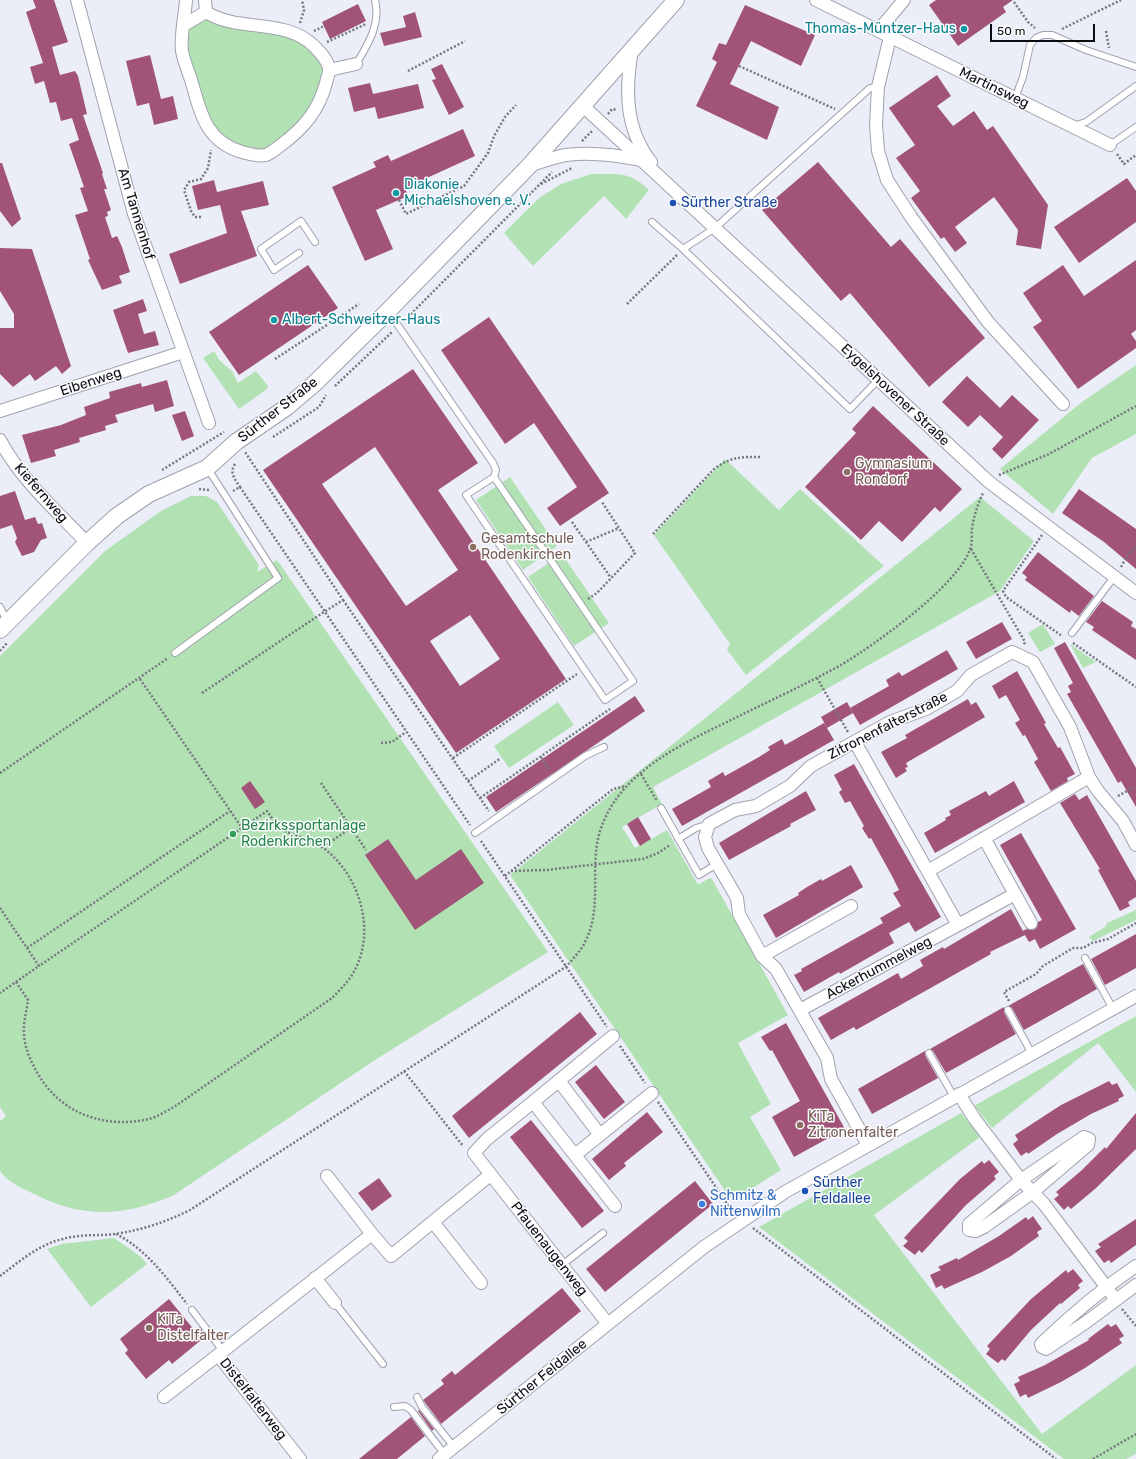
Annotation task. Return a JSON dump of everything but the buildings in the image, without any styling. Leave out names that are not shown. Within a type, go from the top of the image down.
[{"type":"street","name":"Am Tannenhof","points":[[77,0],[134,214],[209,423]]},
{"type":"street","points":[[184,25],[206,6],[218,19],[226,22],[280,28],[300,35],[316,48],[325,59],[329,70],[321,99],[314,113],[294,134],[266,155],[252,155],[235,150],[219,141],[209,130],[199,109],[182,50],[184,25],[186,0]]},
{"type":"street","name":"Sürther Straße","points":[[4,626],[87,543],[117,516],[149,494],[207,468],[236,442],[287,406],[313,385],[388,311],[530,165],[676,0]]},
{"type":"street","name":"Martinsweg","points":[[816,0],[1110,145]]},
{"type":"street","points":[[878,31],[904,0]]},
{"type":"street","points":[[890,37],[878,87],[876,125],[878,151],[887,180],[988,322],[1063,404]]},
{"type":"street","name":"Eygelshovener Straße","points":[[632,50],[627,77],[629,111],[634,136],[647,157],[666,182]]},
{"type":"street","points":[[329,70],[356,64]]},
{"type":"street","name":"Eygelshovener Straße","points":[[582,105],[988,482],[1136,593]]},
{"type":"street","name":"Eygelshovener Straße","points":[[530,165],[565,156],[586,154],[618,155],[641,160]]},
{"type":"street","name":"Eibenweg","points":[[0,411],[183,352]]},
{"type":"street","name":"Kiefernweg","points":[[0,440],[26,479],[51,507],[87,543]]},
{"type":"street","name":"Zitronenfalterstraße","points":[[709,824],[735,810],[756,806],[790,786],[811,766],[890,722],[926,709],[957,691],[971,675],[1012,652],[1022,656]]},
{"type":"street","points":[[1022,656],[1033,662],[1066,720],[1089,777],[1098,791],[1122,821],[1136,845]]},
{"type":"street","points":[[854,742],[958,925]]},
{"type":"street","points":[[928,871],[1089,777]]},
{"type":"street","points":[[709,824],[705,837],[708,848],[737,898],[739,914],[762,956],[776,969],[827,1058],[831,1079],[868,1145]]},
{"type":"street","points":[[984,838],[1031,923]]},
{"type":"street","name":"Ackerhummelweg","points":[[800,1010],[924,945],[1015,894]]},
{"type":"street","points":[[762,956],[851,906]]},
{"type":"street","name":"Sürther Feldallee","points":[[446,1454],[698,1251],[742,1220],[785,1192],[1136,996]]},
{"type":"street","points":[[474,1153],[486,1139],[613,1036]]},
{"type":"street","points":[[559,1081],[600,1135]]},
{"type":"street","points":[[575,1155],[652,1093]]},
{"type":"street","points":[[956,1096],[1116,1300]]},
{"type":"street","points":[[533,1102],[615,1206]]},
{"type":"street","points":[[1084,1137],[1089,1139],[1088,1145],[1081,1152],[1032,1192],[976,1232],[969,1230],[969,1224],[1022,1180],[1074,1142],[1084,1137]]},
{"type":"street","name":"Pfauenaugenweg","points":[[474,1153],[608,1324]]},
{"type":"street","points":[[327,1176],[391,1256],[490,1175]]},
{"type":"street","points":[[433,1222],[481,1283]]},
{"type":"street","points":[[220,1353],[372,1234]]},
{"type":"street","points":[[1136,1266],[1106,1286],[1065,1320],[1041,1344],[1042,1347],[1046,1349],[1136,1285]]},
{"type":"street","points":[[315,1278],[335,1303]]},
{"type":"street","name":"Distelfalterweg","points":[[164,1397],[220,1353],[300,1459]]},
{"type":"lane","points":[[356,64],[368,45],[376,19],[377,9],[375,0]]},
{"type":"lane","points":[[1015,98],[1023,77],[1030,45],[1042,34],[1052,35],[1086,50],[1136,67]]},
{"type":"lane","points":[[1072,126],[1086,122],[1136,86]]},
{"type":"lane","points":[[683,249],[715,228],[870,88],[878,87]]},
{"type":"lane","points":[[1110,145],[1136,127]]},
{"type":"lane","points":[[299,253],[274,270],[261,249],[302,221],[315,242]]},
{"type":"lane","points":[[652,222],[683,249],[850,409],[878,380]]},
{"type":"lane","points":[[388,311],[493,463],[496,470],[494,477],[466,496],[605,700],[633,681],[494,477]]},
{"type":"lane","points":[[175,654],[278,578],[207,468]]},
{"type":"lane","points":[[1072,633],[1114,577]]},
{"type":"lane","points":[[0,607],[4,626]]},
{"type":"lane","points":[[475,833],[585,756],[604,747]]},
{"type":"lane","points":[[661,808],[699,875],[717,864]]},
{"type":"lane","points":[[678,838],[696,828],[709,824]]},
{"type":"lane","points":[[1085,958],[1114,1009]]},
{"type":"lane","points":[[1010,1007],[1032,1054]]},
{"type":"lane","points":[[929,1053],[956,1096]]},
{"type":"lane","points":[[562,1265],[603,1233]]},
{"type":"lane","points":[[335,1303],[383,1364]]},
{"type":"lane","points":[[192,1310],[220,1353]]},
{"type":"lane","points":[[417,1397],[446,1454]]},
{"type":"lane","points":[[394,1407],[405,1406],[411,1410],[446,1454]]},
{"type":"path","points":[[294,33],[303,17],[302,0]]},
{"type":"path","points":[[1014,2],[1028,22],[1042,34],[1064,28],[1121,0]]},
{"type":"path","points":[[316,48],[376,19]]},
{"type":"path","points":[[1106,31],[1110,59]]},
{"type":"path","points":[[408,71],[465,41]]},
{"type":"path","points":[[739,66],[842,112]]},
{"type":"path","points":[[399,200],[406,214],[460,189],[488,154],[494,136],[505,117],[516,105]]},
{"type":"path","points":[[201,217],[195,217],[191,211],[184,190],[189,182],[201,178],[208,168],[212,147],[209,130]]},
{"type":"path","points":[[1110,145],[1124,164],[1136,155]]},
{"type":"path","points":[[266,441],[320,407],[324,396],[398,326],[538,187]]},
{"type":"path","points":[[627,304],[683,249]]},
{"type":"path","points":[[275,358],[359,304]]},
{"type":"path","points":[[0,1276],[39,1248],[63,1238],[115,1234],[168,1221],[190,1210],[404,1070],[567,966],[586,941],[593,919],[595,865],[600,833],[607,812],[626,786],[657,760],[672,750],[817,678],[862,652],[926,603],[965,560],[971,549],[972,527],[976,507],[988,482],[1004,472],[1049,454],[1136,406]]},
{"type":"path","points":[[242,456],[252,449]]},
{"type":"path","points":[[246,453],[260,477],[495,819]]},
{"type":"path","points":[[653,534],[714,469],[725,461],[736,457],[762,457]]},
{"type":"path","points":[[238,460],[232,472],[240,487],[728,1205],[742,1220],[789,1257],[1056,1459]]},
{"type":"path","points":[[194,489],[206,489],[225,496],[240,487]]},
{"type":"path","points":[[581,604],[597,593],[635,552],[602,502]]},
{"type":"path","points":[[572,522],[611,578]]},
{"type":"path","points":[[1048,527],[1003,591],[1006,597],[1065,637]]},
{"type":"path","points":[[586,542],[619,528]]},
{"type":"path","points":[[1114,577],[1125,563],[1128,554],[1136,547]]},
{"type":"path","points":[[971,549],[1025,642],[1022,656]]},
{"type":"path","points":[[202,693],[344,600]]},
{"type":"path","points":[[1071,642],[1136,687]]},
{"type":"path","points":[[0,774],[175,654]]},
{"type":"path","points":[[452,758],[580,672],[587,673]]},
{"type":"path","points":[[817,678],[854,742]]},
{"type":"path","points":[[140,679],[242,828]]},
{"type":"path","points":[[480,798],[611,708],[605,700]]},
{"type":"path","points":[[381,743],[392,742],[406,732]]},
{"type":"path","points":[[541,757],[554,777]]},
{"type":"path","points":[[468,781],[501,758]]},
{"type":"path","points":[[641,774],[661,808]]},
{"type":"path","points":[[321,783],[366,850]]},
{"type":"path","points":[[504,876],[613,789],[626,786]]},
{"type":"path","points":[[1108,802],[1136,786]]},
{"type":"path","points":[[27,948],[230,811]]},
{"type":"path","points":[[0,993],[39,966],[267,811],[279,828],[311,840],[338,859],[348,874],[362,904],[364,922],[363,943],[352,974],[332,998],[174,1107],[150,1118],[122,1122],[94,1119],[65,1106],[44,1085],[28,1056],[24,1028],[28,1000],[16,982]]},
{"type":"path","points":[[323,847],[351,828]]},
{"type":"path","points":[[511,870],[546,870],[651,857],[678,838]]},
{"type":"path","points":[[0,908],[39,966]]},
{"type":"path","points":[[1010,1007],[1004,992],[1036,974],[1043,966],[1072,948],[1083,948],[1092,943],[1108,939],[1136,923]]},
{"type":"path","points":[[404,1070],[463,1146],[474,1153]]},
{"type":"path","points":[[115,1234],[141,1250],[156,1264],[192,1310]]},
{"type":"path","points":[[1116,1300],[1136,1326]]},
{"type":"path","points":[[1093,1459],[1136,1434]]},
{"type":"green space","points":[[201,19],[211,19],[287,33],[304,43],[319,59],[323,67],[320,93],[302,122],[268,149],[254,152],[235,145],[212,129],[186,50],[186,36],[191,26]]},
{"type":"green space","points":[[591,174],[616,174],[629,176],[649,190],[626,219],[604,196],[533,266],[504,233],[539,198],[561,184]]},
{"type":"green space","points":[[214,351],[220,361],[232,371],[238,383],[256,371],[268,386],[267,389],[239,409],[203,358]]},
{"type":"green space","points":[[1136,365],[1136,434],[1092,458],[1053,514],[1000,469],[1082,402]]},
{"type":"green space","points":[[725,459],[779,510],[800,489],[884,566],[746,675],[727,650],[730,644],[654,535]]},
{"type":"green space","points":[[510,477],[557,546],[523,570],[476,500]]},
{"type":"green space","name":"Bezirkssportanlage Rodenkirchen","points":[[191,496],[206,496],[217,502],[259,565],[257,572],[277,560],[548,952],[375,1060],[174,1195],[137,1208],[103,1212],[86,1211],[51,1201],[19,1187],[0,1171],[0,1121],[6,1116],[0,1107],[0,656],[105,551],[161,511]]},
{"type":"green space","points":[[980,497],[1034,541],[1000,591],[653,787],[662,804],[622,827],[635,848],[667,830],[697,883],[699,884],[710,878],[712,879],[788,1015],[738,1043],[771,1104],[750,1117],[781,1170],[732,1201],[510,875]]},
{"type":"green space","points":[[562,554],[609,623],[574,646],[528,577]]},
{"type":"green space","points":[[1043,624],[1055,644],[1040,652],[1028,633]]},
{"type":"green space","points":[[1070,644],[1096,662],[1083,668]]},
{"type":"green space","points":[[558,702],[574,725],[509,768],[494,746]]},
{"type":"green space","points":[[1136,910],[1136,920],[1093,941],[1089,937],[1105,927],[1107,923]]},
{"type":"green space","points":[[1136,1016],[1136,1092],[1098,1043],[992,1128],[976,1108],[975,1105]]},
{"type":"green space","points":[[961,1113],[980,1137],[874,1215],[1042,1434],[1136,1365],[1136,1454],[1126,1459],[1064,1459],[759,1227]]},
{"type":"green space","points":[[114,1238],[140,1256],[147,1264],[91,1307],[47,1249],[62,1244]]},
{"type":"place","name":"Thomas-Müntzer-Haus","points":[[964,29]]},
{"type":"place","name":"Diakonie Michaelshoven e. V.","points":[[396,193]]},
{"type":"place","name":"Sürther Straße","points":[[673,203]]},
{"type":"place","name":"Albert-Schweitzer-Haus","points":[[274,320]]},
{"type":"place","name":"Gymnasium Rondorf","points":[[847,472]]},
{"type":"place","name":"Gesamtschule Rodenkirchen","points":[[473,547]]},
{"type":"place","name":"Bezirkssportanlage Rodenkirchen","points":[[233,834]]},
{"type":"place","name":"KiTa Zitronenfalter","points":[[800,1125]]},
{"type":"place","name":"Sürther Feldallee","points":[[805,1191]]},
{"type":"place","name":"Schmitz & Nittenwilm","points":[[702,1204]]},
{"type":"place","name":"KiTa Distelfalter","points":[[149,1328]]}]
